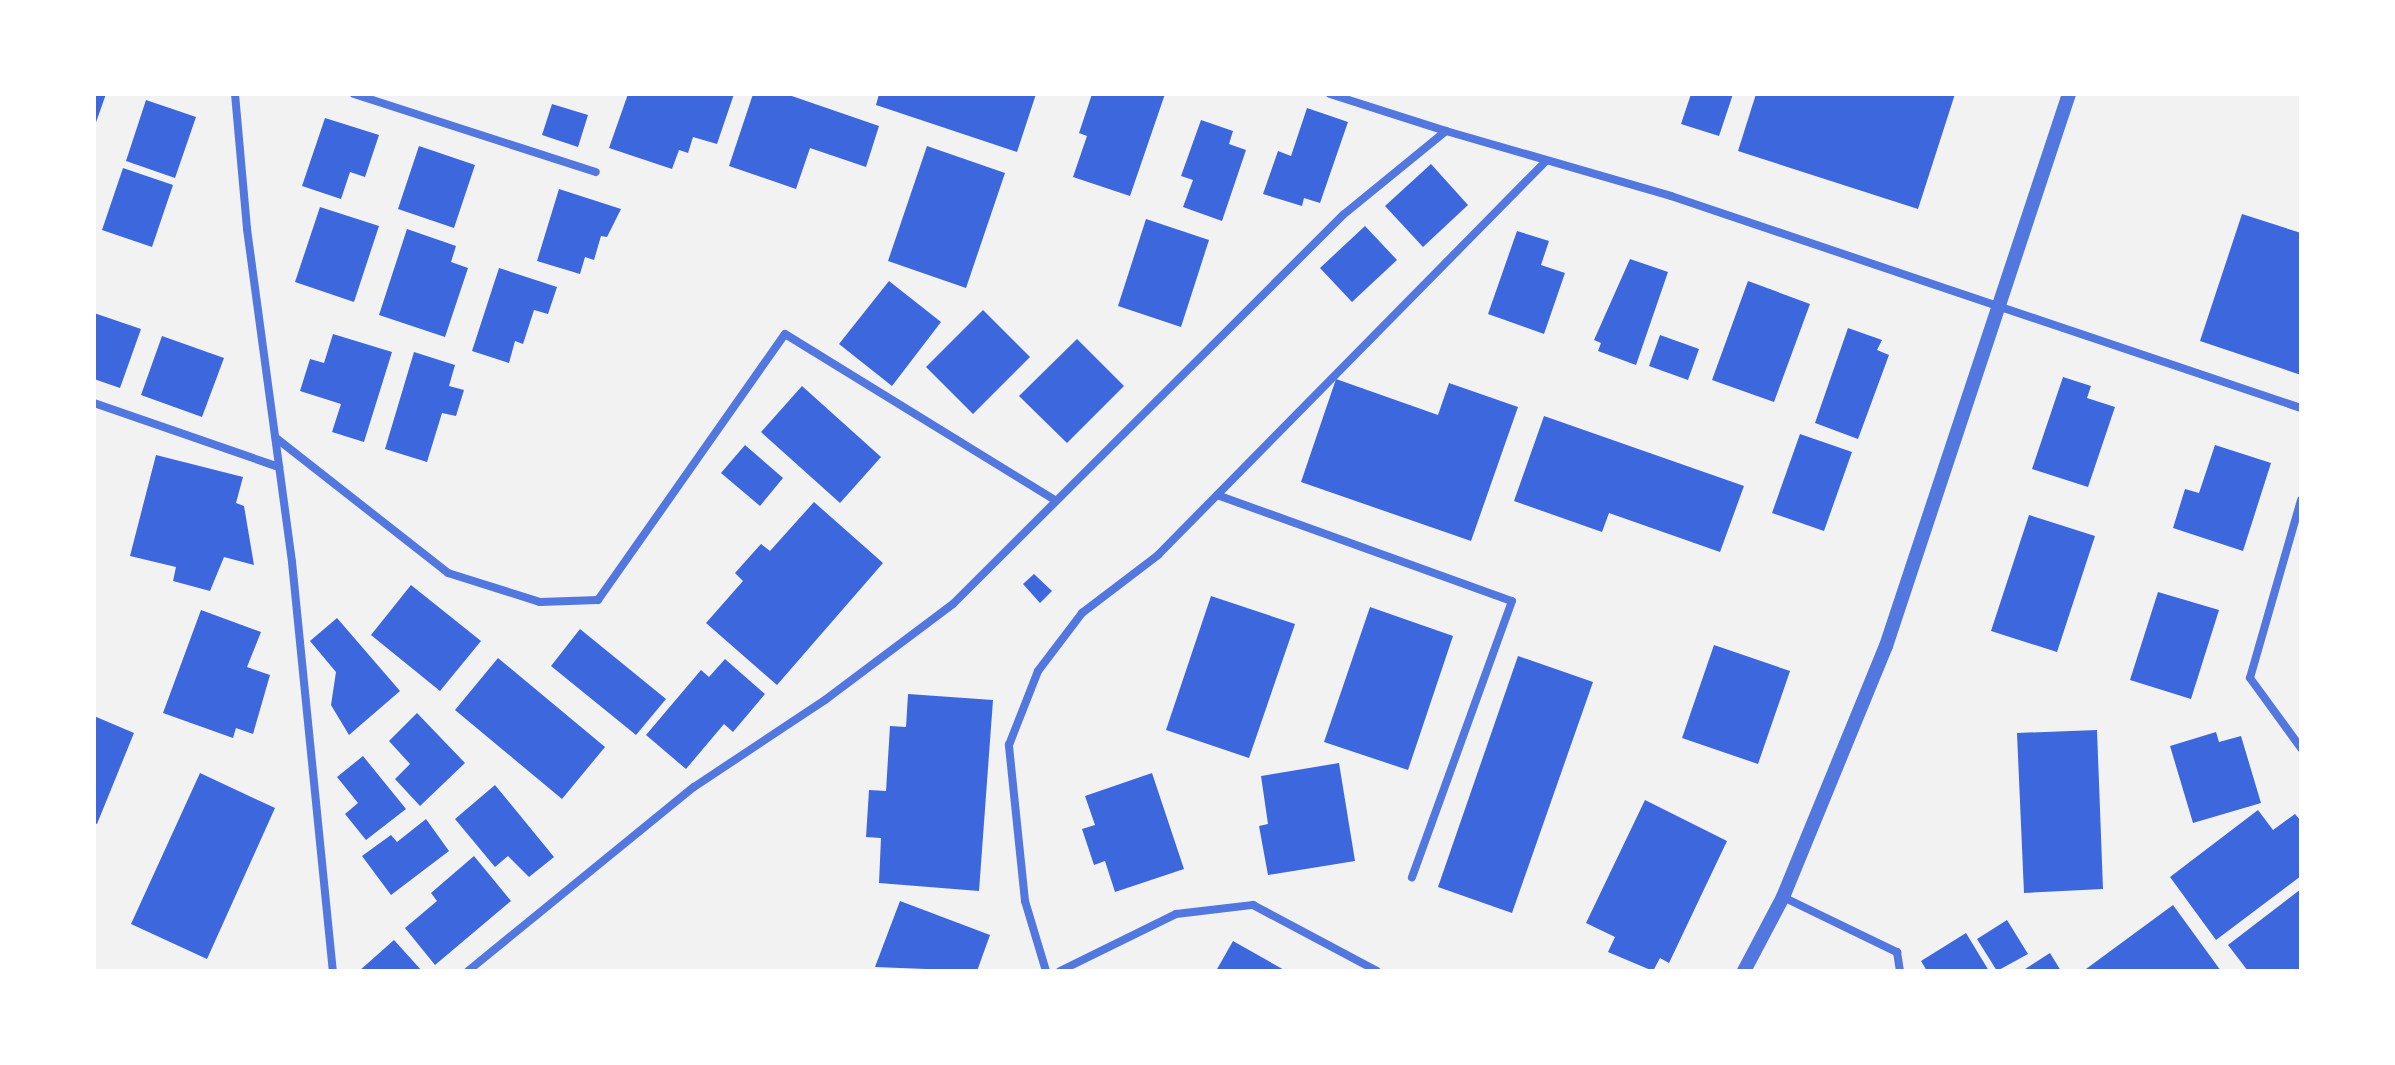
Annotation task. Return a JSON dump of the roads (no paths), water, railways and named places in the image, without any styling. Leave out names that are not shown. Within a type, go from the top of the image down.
[{"type":"street","points":[[235,94],[247,229],[276,438],[333,971]]},
{"type":"street","points":[[354,94],[596,172]]},
{"type":"street","points":[[1330,94],[1671,196],[1999,309],[2301,408]]},
{"type":"street","points":[[1744,971],[1783,897],[1886,646],[2069,94]]},
{"type":"street","points":[[468,971],[694,787],[825,700],[953,604],[1343,215],[1446,131]]},
{"type":"street","points":[[1046,971],[1025,901],[1009,745],[1038,671],[1082,613],[1158,555],[1546,161]]},
{"type":"street","points":[[276,438],[448,573],[540,602],[598,600],[785,334],[1056,501]]},
{"type":"street","points":[[94,403],[279,467]]},
{"type":"street","points":[[1217,495],[1512,601],[1412,878]]},
{"type":"street","points":[[2301,500],[2250,678],[2301,748]]},
{"type":"street","points":[[1783,897],[1897,952],[1900,971]]},
{"type":"street","points":[[1060,971],[1176,914],[1253,905],[1377,971]]}]
